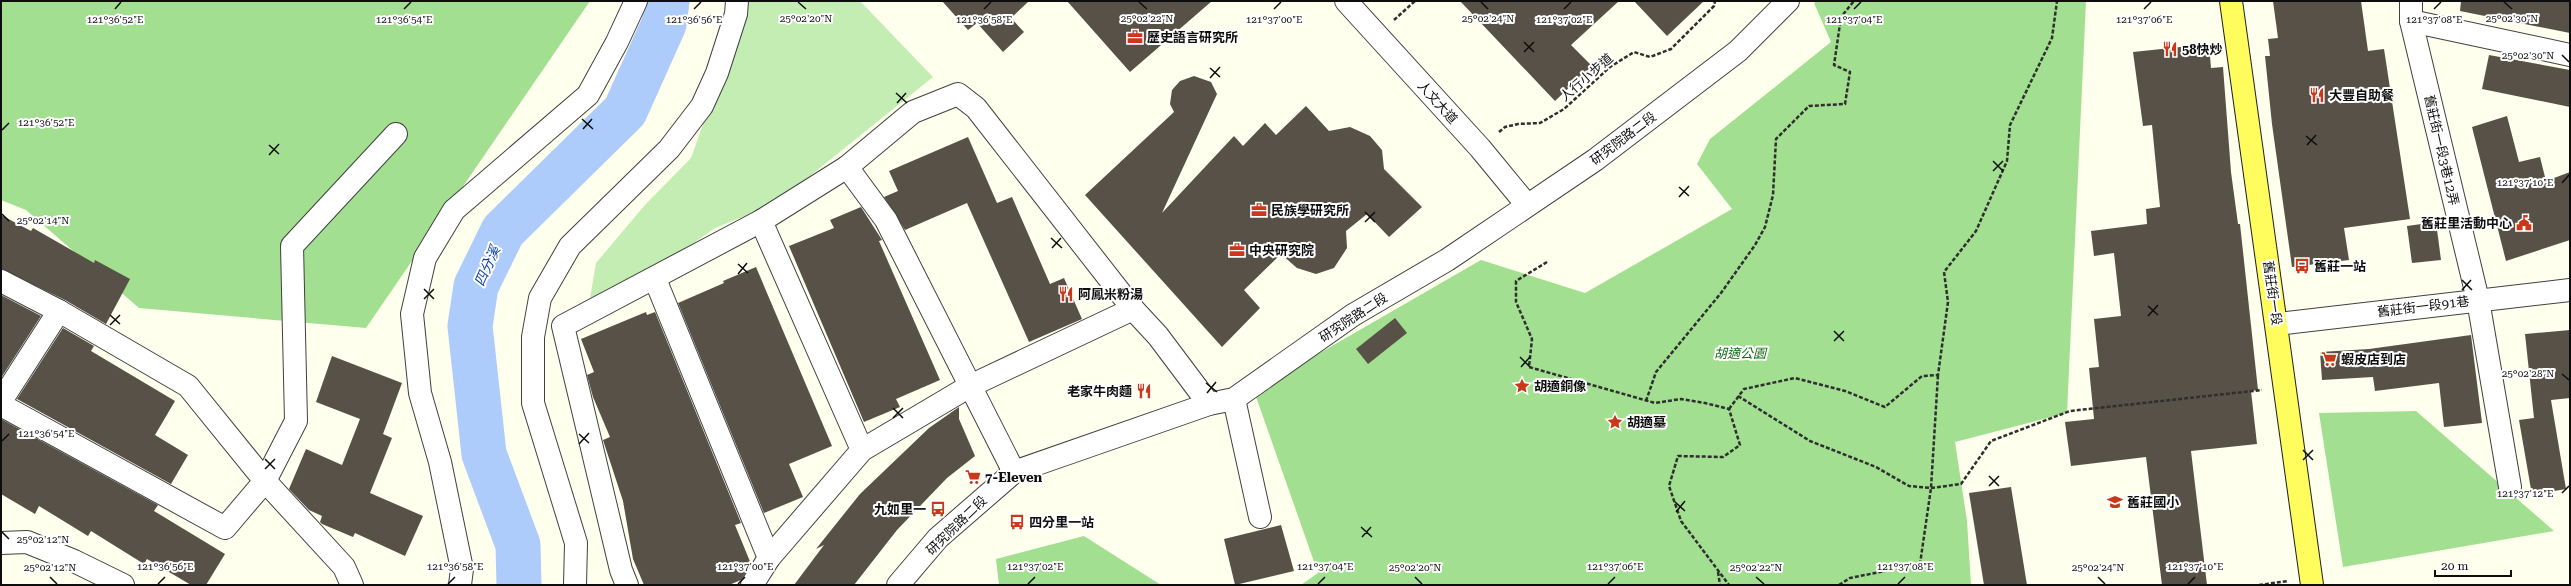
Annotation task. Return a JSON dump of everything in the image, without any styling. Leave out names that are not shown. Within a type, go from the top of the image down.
[{"type":"main road","name":"舊莊街一段","points":[[2231,1],[2312,581]]},
{"type":"street","points":[[460,585],[462,569],[440,462],[420,393],[412,314],[425,258],[454,210],[588,95],[617,42],[636,1]]},
{"type":"street","points":[[575,585],[576,543],[533,403],[533,337],[540,298],[570,246],[669,148],[702,106],[718,73],[736,14],[737,1]]},
{"type":"street","name":"人文大道","points":[[1346,1],[1480,148],[1527,205]]},
{"type":"street","name":"研究院路二段","points":[[898,585],[938,538],[1014,472],[1209,404],[1234,399],[1352,315],[1447,260],[1595,160],[1738,51],[1788,1]]},
{"type":"street","points":[[2411,11],[2570,54]]},
{"type":"street","name":"舊莊街一段3巷12弄","points":[[2411,11],[2478,300],[2510,487]]},
{"type":"street","points":[[627,585],[621,570],[563,326],[655,279],[761,220],[847,167],[913,112],[958,94],[976,108],[1133,308],[1158,336],[1209,404]]},
{"type":"street","points":[[1,405],[225,528],[265,481],[296,421],[292,246],[396,134]]},
{"type":"street","points":[[847,167],[886,220],[1014,472]]},
{"type":"street","points":[[761,220],[862,450]]},
{"type":"street","points":[[655,279],[769,558]]},
{"type":"street","points":[[1,281],[59,311],[188,386],[265,481],[344,567],[352,585]]},
{"type":"street","name":"舊莊街一段91巷","points":[[2277,324],[2570,290]]},
{"type":"street","points":[[752,585],[769,558],[862,450],[970,386],[1133,308]]},
{"type":"street","points":[[1,401],[59,311]]},
{"type":"street","points":[[1234,399],[1260,517]]},
{"type":"street","points":[[1,543],[27,542],[74,561],[123,585]]},
{"type":"path","name":"人行小步道","points":[[1480,148],[1505,127],[1518,124],[1540,123],[1564,109],[1610,67],[1634,52],[1650,57],[1671,49],[1714,6],[1715,1]]},
{"type":"path","points":[[1646,401],[1656,372],[1721,293],[1755,245],[1765,227],[1773,195],[1776,139],[1809,106],[1845,104],[1850,72],[1834,65],[1841,17],[1854,1]]},
{"type":"path","points":[[1839,585],[1850,578],[1920,564],[1931,488],[1938,375],[1948,302],[1944,272],[1976,231],[2007,161],[2010,125],[2052,38],[2057,1]]},
{"type":"path","points":[[1547,262],[1516,281],[1516,302],[1532,338],[1529,367],[1655,404],[1681,399],[1705,402],[1729,409]]},
{"type":"path","points":[[1729,409],[1744,389],[1795,378],[1845,391],[1885,407],[1922,376],[1938,375]]},
{"type":"path","points":[[1738,396],[1810,441],[1876,467],[1909,486],[1931,488],[1961,484],[1991,441],[2070,411],[2286,388]]},
{"type":"path","points":[[1728,585],[1681,521],[1668,486],[1678,456],[1723,456],[1740,445],[1729,409]]},
{"type":"path","points":[[1718,572],[1720,585]]},
{"type":"path","points":[[2259,585],[2312,581]]},
{"type":"green space","points":[[1,1],[590,1],[366,328],[139,308],[26,210],[1,200]]},
{"type":"green space","points":[[747,1],[860,1],[933,77],[775,204],[715,228],[622,294],[590,298],[596,263],[644,206],[691,158]]},
{"type":"green space","name":"胡適公園","points":[[1817,1],[2086,1],[2067,413],[1955,442],[1967,521],[1971,585],[1301,585],[1318,573],[1254,391],[1481,260],[1585,293],[1732,209],[1697,164],[1710,139],[1831,42],[1814,3]]},
{"type":"green space","points":[[2416,411],[2554,531],[2343,567],[2319,413]]},
{"type":"green space","points":[[1084,536],[1161,585],[999,585],[996,559]]},
{"type":"building","points":[[942,1],[1029,1],[1011,18],[1024,32],[1003,52],[977,23],[968,30]]},
{"type":"building","name":"歷史語言研究所","points":[[1067,1],[1212,1],[1130,72]]},
{"type":"building","points":[[1460,1],[1619,1],[1571,45],[1592,66],[1555,101]]},
{"type":"building","points":[[1634,1],[1704,1],[1667,36]]},
{"type":"building","points":[[2273,1],[2361,1],[2368,51],[2384,49],[2410,219],[2344,228],[2349,260],[2292,267],[2272,124],[2265,56],[2270,56],[2268,39],[2278,38]]},
{"type":"building","points":[[2461,1],[2570,1],[2570,33],[2460,11]]},
{"type":"building","points":[[2209,44],[2211,68],[2223,67],[2231,172],[2238,224],[2240,224],[2258,390],[2251,391],[2257,444],[2191,451],[2207,585],[2162,585],[2146,457],[2071,466],[2065,422],[2094,419],[2089,368],[2099,367],[2094,319],[2121,316],[2114,253],[2094,256],[2091,231],[2147,224],[2146,209],[2160,207],[2152,125],[2143,126],[2133,52]]},
{"type":"building","points":[[2489,55],[2570,70],[2570,107],[2482,89]]},
{"type":"building","name":"民族學研究所","points":[[1194,76],[1211,82],[1217,94],[1162,213],[1234,136],[1243,146],[1265,123],[1276,135],[1306,106],[1329,131],[1350,127],[1370,136],[1382,150],[1384,169],[1422,207],[1389,237],[1367,214],[1346,231],[1347,248],[1334,268],[1316,274],[1297,268],[1281,254],[1244,290],[1260,308],[1222,347],[1085,195],[1174,112],[1170,104],[1172,90],[1180,81]]},
{"type":"building","points":[[2507,116],[2519,162],[2540,157],[2546,181],[2570,172],[2570,240],[2506,261],[2472,127]]},
{"type":"building","points":[[968,137],[997,203],[1012,197],[1050,284],[1064,278],[1082,319],[1029,342],[967,203],[905,230],[884,197],[898,191],[889,171]]},
{"type":"building","points":[[861,207],[882,240],[879,241],[940,380],[896,399],[900,407],[864,422],[789,246],[834,228],[830,220]]},
{"type":"building","points":[[1,215],[31,231],[33,228],[94,263],[95,260],[130,279],[106,324],[65,300],[1,269]]},
{"type":"building","points":[[2436,222],[2441,260],[2412,263],[2407,226]]},
{"type":"building","points":[[756,267],[832,446],[789,464],[803,497],[764,513],[678,303]]},
{"type":"building","points":[[1,295],[41,316],[1,378]]},
{"type":"building","points":[[646,312],[647,315],[655,312],[741,523],[735,525],[751,564],[741,580],[729,585],[644,585],[633,559],[623,501],[603,440],[610,437],[593,397],[587,375],[594,372],[581,339]]},
{"type":"building","points":[[1395,318],[1407,333],[1368,364],[1356,349]]},
{"type":"building","points":[[63,328],[94,346],[91,351],[175,401],[155,435],[188,455],[171,484],[17,399]]},
{"type":"building","points":[[2570,330],[2570,398],[2551,400],[2566,489],[2532,495],[2519,420],[2534,418],[2525,334]]},
{"type":"building","points":[[2471,335],[2482,423],[2444,427],[2439,383],[2375,391],[2373,377],[2322,380],[2320,352],[2369,349]]},
{"type":"building","points":[[332,356],[402,383],[383,434],[392,438],[370,493],[423,516],[405,556],[355,533],[353,537],[322,524],[320,522],[322,516],[309,510],[289,489],[306,449],[342,465],[360,419],[316,402]]},
{"type":"building","points":[[959,407],[959,419],[975,456],[947,478],[897,530],[854,585],[794,585],[824,545],[816,549],[860,494],[929,428]]},
{"type":"building","points":[[1,419],[158,505],[154,511],[225,554],[206,585],[191,585],[147,559],[144,564],[91,531],[88,536],[39,506],[35,514],[1,494]]},
{"type":"building","points":[[2011,487],[2027,585],[1984,585],[1969,493]]},
{"type":"building","points":[[1281,525],[1294,571],[1235,585],[1224,539]]},
{"type":"waterway","name":"四分溪","points":[[519,585],[518,545],[484,454],[470,326],[476,286],[503,231],[625,111],[664,24],[667,1]]},
{"type":"place","name":"歷史語言研究所","points":[[1135,37]]},
{"type":"place","name":"58快炒","points":[[2170,49]]},
{"type":"place","name":"大豐自助餐","points":[[2317,95]]},
{"type":"place","name":"民族學研究所","points":[[1259,210]]},
{"type":"place","name":"舊莊里活動中心","points":[[2524,223]]},
{"type":"place","name":"中央研究院","points":[[1237,250]]},
{"type":"place","name":"舊莊一站","points":[[2302,266]]},
{"type":"place","name":"阿鳳米粉湯","points":[[1066,294]]},
{"type":"place","name":"蝦皮店到店","points":[[2329,359]]},
{"type":"place","name":"胡適銅像","points":[[1522,386]]},
{"type":"place","name":"老家牛肉麵","points":[[1144,391]]},
{"type":"place","name":"胡適墓","points":[[1615,422]]},
{"type":"place","name":"7-Eleven","points":[[973,477]]},
{"type":"place","name":"舊莊國小","points":[[2115,502]]},
{"type":"place","name":"九如里一","points":[[938,509]]},
{"type":"place","name":"四分里一站","points":[[1017,522]]}]
